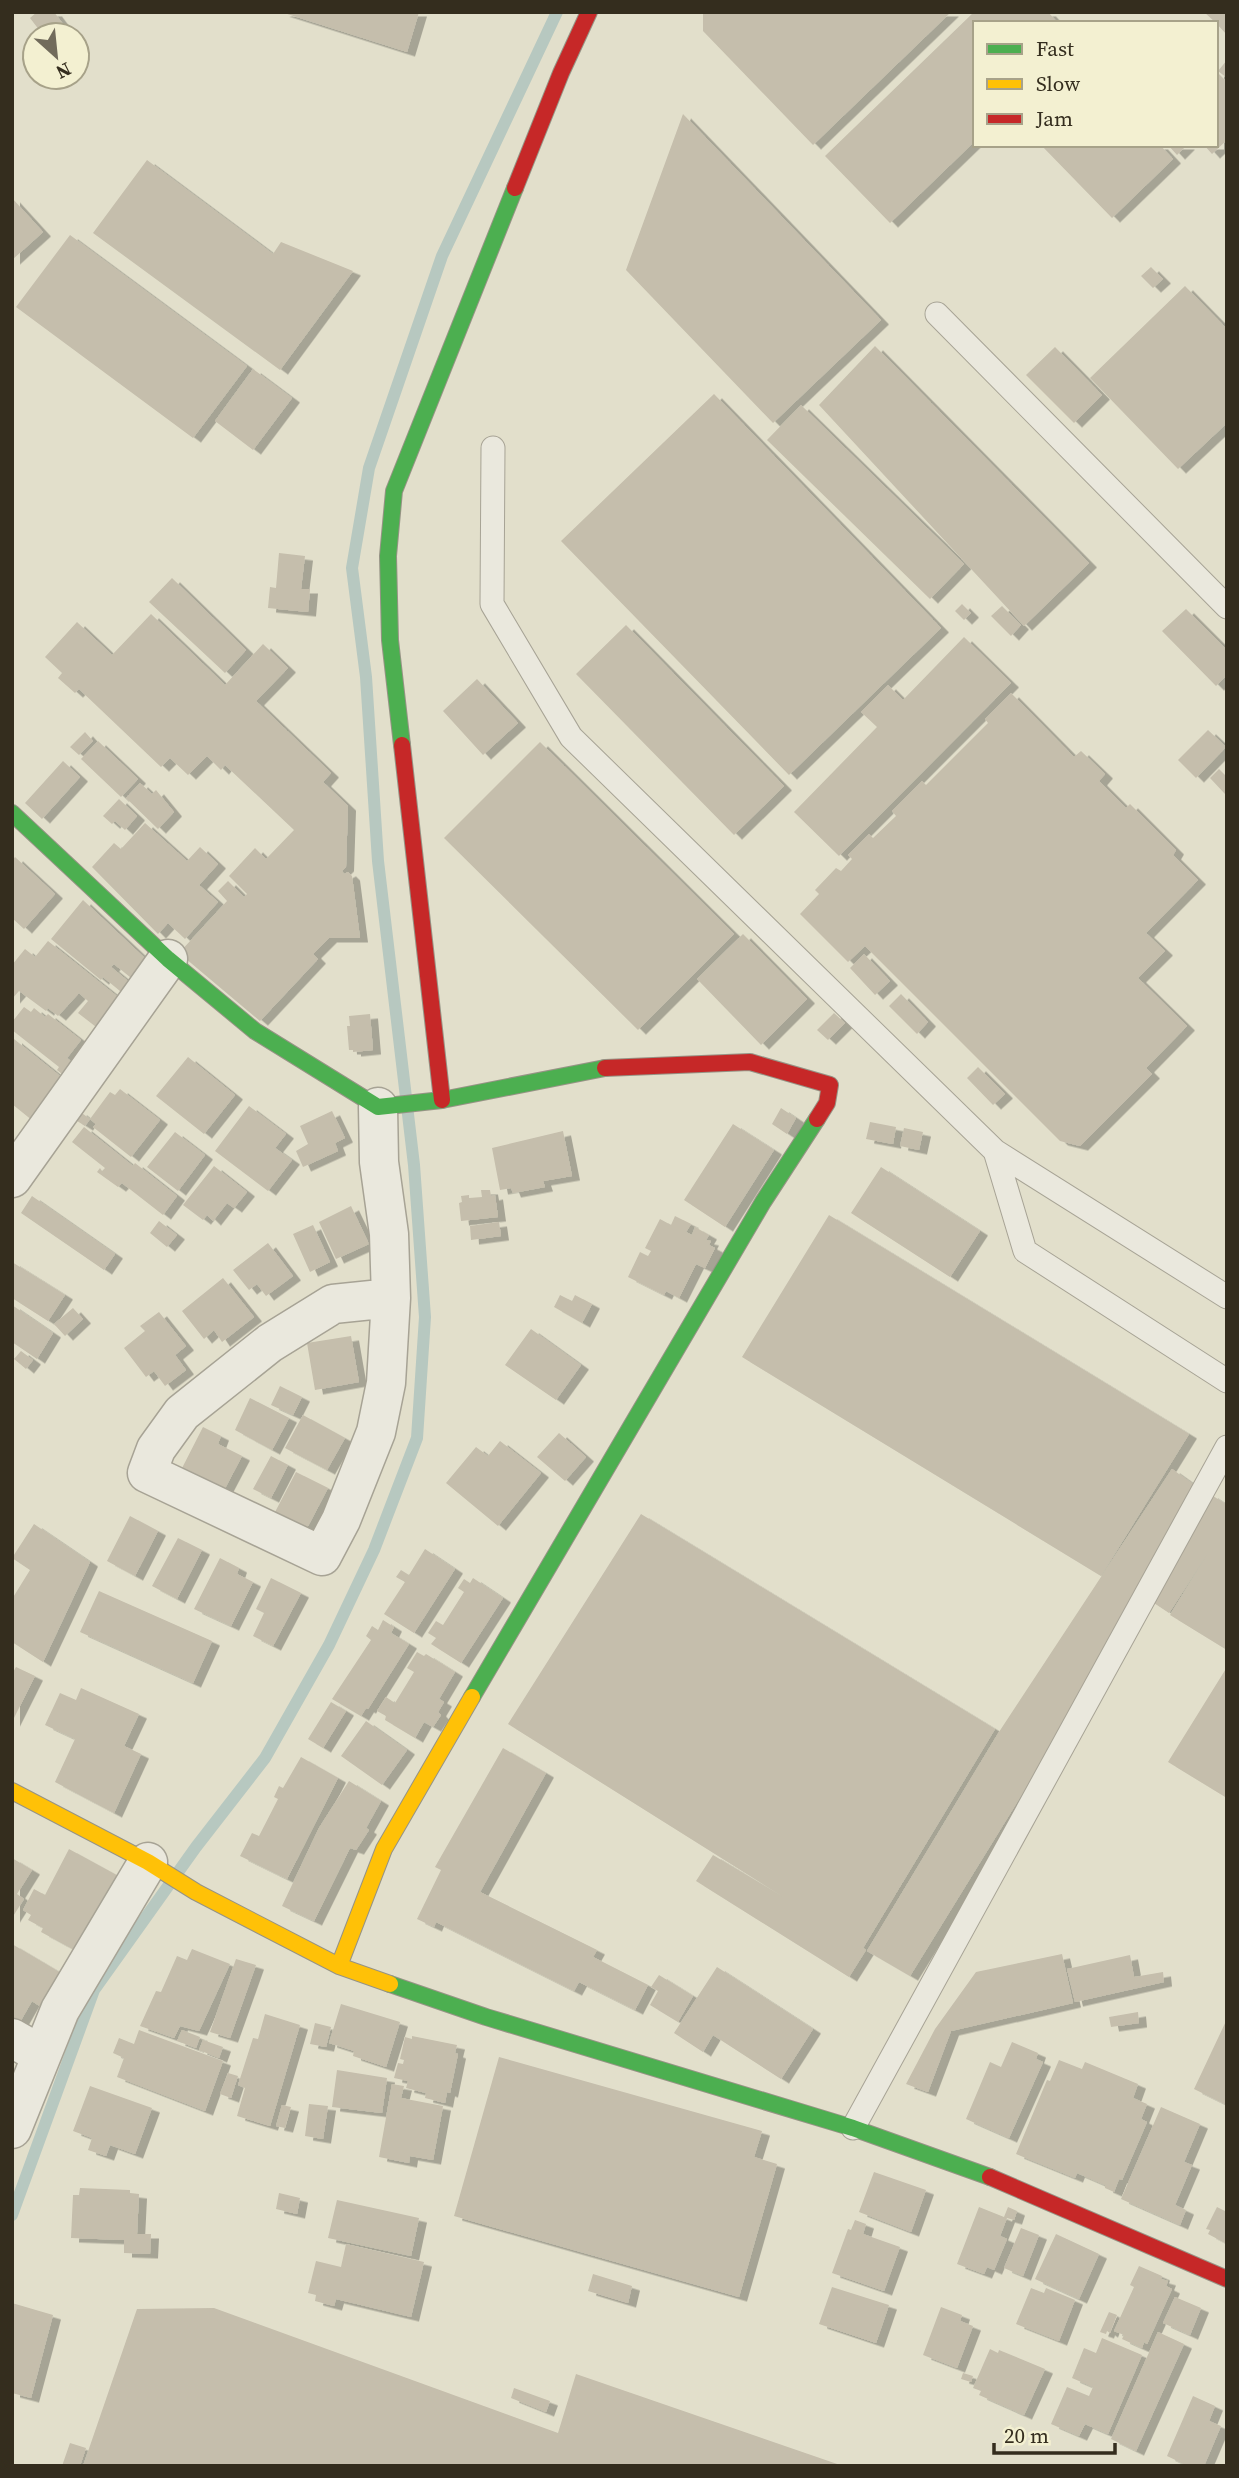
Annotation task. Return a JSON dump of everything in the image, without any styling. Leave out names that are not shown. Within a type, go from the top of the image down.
[{"type":"street","points":[[442,1100],[390,640],[388,556],[394,491],[561,73],[589,12]]},
{"type":"street","points":[[12,813],[168,959],[255,1031],[378,1107],[442,1100],[591,1069],[660,1064],[750,1062],[830,1085],[827,1103],[763,1202],[384,1849],[339,1966]]},
{"type":"street","points":[[12,1178],[168,959]]},
{"type":"street","points":[[378,1107],[379,1162],[389,1234],[391,1298],[386,1383],[376,1432],[341,1520],[322,1556],[147,1473],[156,1449],[182,1413],[270,1343],[332,1304],[391,1298]]},
{"type":"street","points":[[12,1791],[154,1866],[196,1892],[339,1966],[486,2017],[853,2128],[993,2178],[1227,2279]]},
{"type":"street","points":[[12,2129],[26,2046],[60,2010],[154,1866]]},
{"type":"lane","points":[[937,314],[1227,607]]},
{"type":"lane","points":[[493,448],[492,604],[571,737],[995,1150],[1227,1297]]},
{"type":"lane","points":[[995,1150],[1025,1251],[1227,1381]]},
{"type":"lane","points":[[853,2128],[1227,1447]]},
{"type":"building","points":[[37,12],[54,12],[61,21],[32,21],[30,18]]},
{"type":"building","points":[[281,12],[419,12],[407,52]]},
{"type":"building","points":[[703,12],[951,12],[813,145],[703,31]]},
{"type":"building","points":[[974,12],[1048,12],[1056,21],[973,21],[973,143],[890,223],[825,156]]},
{"type":"building","points":[[1204,12],[1227,12],[1227,35],[1218,25],[1218,21],[1214,21]]},
{"type":"building","points":[[1227,60],[1227,78],[1218,71]]},
{"type":"building","points":[[1218,73],[1227,82],[1227,140],[1212,154],[1206,147],[1218,147]]},
{"type":"building","points":[[683,114],[881,320],[773,423],[626,270]]},
{"type":"building","points":[[1043,147],[1162,147],[1173,159],[1112,218]]},
{"type":"building","points":[[1170,147],[1185,147],[1177,155]]},
{"type":"building","points":[[147,160],[273,254],[281,242],[353,271],[280,370],[93,233]]},
{"type":"building","points":[[12,198],[43,232],[12,260]]},
{"type":"building","points":[[70,235],[247,366],[193,438],[16,307]]},
{"type":"building","points":[[1151,267],[1163,279],[1153,288],[1141,276]]},
{"type":"building","points":[[1185,286],[1227,329],[1227,423],[1178,469],[1090,378]]},
{"type":"building","points":[[875,346],[1089,563],[1024,626],[819,405]]},
{"type":"building","points":[[1055,347],[1102,395],[1074,423],[1026,375]]},
{"type":"building","points":[[253,369],[292,398],[253,450],[215,421]]},
{"type":"building","points":[[714,394],[941,628],[789,775],[561,541]]},
{"type":"building","points":[[801,405],[964,564],[930,599],[767,440]]},
{"type":"building","points":[[279,553],[305,556],[301,589],[310,589],[308,612],[268,608],[270,587],[276,588]]},
{"type":"building","points":[[172,578],[246,650],[225,673],[149,602]]},
{"type":"building","points":[[962,604],[971,613],[964,620],[955,611]]},
{"type":"building","points":[[1002,606],[1021,625],[1011,636],[991,616]]},
{"type":"building","points":[[1186,609],[1227,650],[1227,675],[1216,686],[1162,631]]},
{"type":"building","points":[[151,614],[225,685],[263,644],[288,668],[256,701],[331,773],[323,782],[348,806],[346,867],[342,871],[352,876],[360,938],[329,938],[313,954],[318,959],[260,1021],[179,953],[227,901],[218,891],[228,881],[244,897],[247,894],[229,876],[255,848],[266,859],[294,830],[225,765],[221,770],[207,756],[188,775],[170,758],[161,767],[79,689],[75,693],[58,678],[62,673],[45,657],[77,622],[112,655]]},
{"type":"building","points":[[626,625],[784,786],[734,835],[576,674]]},
{"type":"building","points":[[964,637],[1011,683],[839,856],[794,812],[877,727],[861,712],[888,685],[903,700]]},
{"type":"building","points":[[477,679],[518,723],[483,755],[443,711]]},
{"type":"building","points":[[1011,693],[1074,757],[1081,751],[1105,774],[1099,781],[1126,808],[1130,804],[1176,850],[1173,855],[1198,880],[1146,933],[1165,951],[1138,978],[1187,1026],[1146,1068],[1152,1074],[1080,1146],[1060,1141],[865,946],[848,962],[800,914],[819,894],[815,890],[836,868],[841,871],[852,859],[848,855],[869,834],[873,838],[896,816],[892,811],[922,781],[926,785],[988,723],[985,719]]},
{"type":"building","points":[[1208,730],[1226,747],[1196,778],[1178,760]]},
{"type":"building","points":[[85,732],[93,741],[79,755],[70,747]]},
{"type":"building","points":[[98,741],[138,779],[121,797],[81,759]]},
{"type":"building","points":[[540,742],[734,934],[638,1030],[444,838]]},
{"type":"building","points":[[63,761],[80,777],[42,819],[25,803]]},
{"type":"building","points":[[1219,769],[1227,777],[1225,794],[1210,778]]},
{"type":"building","points":[[140,783],[152,794],[156,790],[174,812],[158,829],[126,798]]},
{"type":"building","points":[[119,799],[137,816],[125,830],[115,821],[112,824],[103,816]]},
{"type":"building","points":[[145,823],[187,861],[200,847],[218,864],[199,885],[218,902],[185,939],[168,923],[158,934],[92,867],[114,843],[121,849]]},
{"type":"building","points":[[15,857],[55,894],[24,929],[12,918],[12,861]]},
{"type":"building","points":[[83,900],[151,964],[136,982],[114,964],[111,967],[134,986],[126,996],[103,977],[101,980],[51,939]]},
{"type":"building","points":[[743,934],[807,999],[761,1045],[697,979]]},
{"type":"building","points":[[48,941],[123,1001],[100,1030],[78,1013],[88,1001],[79,993],[58,1016],[48,1008],[46,1011],[19,991],[12,999],[12,965],[25,949],[35,957]]},
{"type":"building","points":[[864,954],[890,981],[875,995],[850,968]]},
{"type":"building","points":[[901,994],[928,1022],[917,1034],[889,1006]]},
{"type":"building","points":[[24,1007],[31,1012],[34,1008],[45,1017],[48,1014],[81,1040],[67,1058],[78,1067],[68,1079],[57,1070],[59,1067],[12,1030],[12,1022]]},
{"type":"building","points":[[834,1013],[845,1023],[828,1040],[817,1030]]},
{"type":"building","points":[[370,1014],[373,1050],[349,1050],[349,1016]]},
{"type":"building","points":[[14,1039],[65,1080],[33,1121],[12,1104]]},
{"type":"building","points":[[188,1057],[235,1095],[204,1134],[156,1096]]},
{"type":"building","points":[[978,1067],[1005,1094],[993,1105],[967,1078]]},
{"type":"building","points":[[120,1089],[160,1120],[131,1157],[93,1127],[96,1124],[90,1119],[110,1092],[115,1095]]},
{"type":"building","points":[[249,1106],[286,1134],[275,1148],[292,1160],[268,1191],[215,1151]]},
{"type":"building","points":[[781,1108],[796,1118],[787,1134],[772,1124]]},
{"type":"building","points":[[79,1111],[90,1119],[85,1126],[74,1119]]},
{"type":"building","points":[[332,1111],[345,1138],[335,1143],[338,1151],[303,1167],[296,1151],[308,1144],[300,1126]]},
{"type":"building","points":[[870,1122],[896,1127],[893,1144],[866,1139]]},
{"type":"building","points":[[733,1124],[774,1150],[725,1227],[684,1200]]},
{"type":"building","points":[[84,1127],[133,1166],[135,1163],[177,1196],[163,1215],[122,1183],[118,1187],[97,1172],[100,1168],[102,1171],[105,1168],[72,1142]]},
{"type":"building","points":[[904,1128],[923,1132],[919,1150],[900,1146]]},
{"type":"building","points":[[563,1131],[572,1176],[543,1181],[545,1187],[513,1193],[511,1188],[500,1190],[492,1148]]},
{"type":"building","points":[[175,1132],[205,1155],[178,1191],[147,1167]]},
{"type":"building","points":[[214,1166],[247,1192],[234,1208],[227,1203],[213,1221],[207,1215],[203,1220],[183,1205]]},
{"type":"building","points":[[881,1167],[980,1231],[950,1277],[851,1213]]},
{"type":"building","points":[[481,1190],[490,1190],[491,1196],[495,1195],[498,1217],[461,1221],[461,1196],[482,1197]]},
{"type":"building","points":[[32,1196],[115,1254],[104,1270],[21,1213]]},
{"type":"building","points":[[351,1206],[369,1244],[336,1259],[319,1222]]},
{"type":"building","points":[[829,1215],[1189,1434],[1101,1576],[742,1357]]},
{"type":"building","points":[[675,1216],[691,1224],[686,1232],[692,1235],[695,1227],[709,1235],[706,1240],[711,1241],[709,1245],[715,1248],[705,1268],[696,1264],[679,1298],[666,1291],[664,1295],[628,1277],[640,1252],[648,1256],[651,1251],[645,1248],[660,1219],[671,1225]]},
{"type":"building","points":[[159,1221],[177,1235],[167,1247],[150,1233]]},
{"type":"building","points":[[499,1222],[501,1236],[471,1240],[470,1226]]},
{"type":"building","points":[[313,1225],[330,1262],[310,1272],[293,1234]]},
{"type":"building","points":[[268,1243],[293,1276],[266,1296],[257,1284],[249,1290],[233,1270]]},
{"type":"building","points":[[12,1262],[65,1295],[48,1321],[12,1298]]},
{"type":"building","points":[[223,1278],[254,1317],[222,1342],[214,1330],[204,1339],[182,1311]]},
{"type":"building","points":[[560,1295],[572,1301],[575,1295],[592,1304],[582,1323],[554,1307]]},
{"type":"building","points":[[12,1305],[53,1333],[37,1359],[12,1342]]},
{"type":"building","points":[[73,1308],[83,1319],[65,1336],[54,1324]]},
{"type":"building","points":[[159,1312],[186,1346],[175,1355],[186,1370],[165,1386],[154,1371],[146,1377],[124,1348],[145,1331],[140,1326]]},
{"type":"building","points":[[531,1329],[581,1365],[556,1400],[505,1365]]},
{"type":"building","points":[[351,1336],[359,1382],[315,1390],[307,1343]]},
{"type":"building","points":[[21,1351],[33,1360],[26,1369],[14,1359]]},
{"type":"building","points":[[280,1386],[302,1397],[293,1415],[271,1405]]},
{"type":"building","points":[[250,1398],[289,1418],[272,1450],[235,1430]]},
{"type":"building","points":[[303,1415],[345,1438],[327,1470],[285,1448]]},
{"type":"building","points":[[203,1427],[221,1436],[218,1444],[242,1456],[221,1496],[179,1474]]},
{"type":"building","points":[[559,1433],[586,1457],[565,1481],[537,1457]]},
{"type":"building","points":[[500,1441],[541,1473],[498,1526],[446,1483],[476,1447],[488,1456]]},
{"type":"building","points":[[271,1456],[288,1465],[271,1498],[253,1489]]},
{"type":"building","points":[[1172,1469],[1207,1494],[910,1976],[867,1951],[999,1732]]},
{"type":"building","points":[[296,1472],[328,1488],[306,1530],[274,1514]]},
{"type":"building","points":[[1210,1494],[1227,1505],[1227,1650],[1170,1615],[1208,1553],[1169,1613],[1145,1597]]},
{"type":"building","points":[[641,1514],[995,1729],[863,1948],[866,1950],[849,1977],[696,1881],[713,1855],[785,1898],[508,1724]]},
{"type":"building","points":[[130,1516],[158,1531],[135,1576],[107,1561]]},
{"type":"building","points":[[34,1524],[90,1562],[43,1662],[12,1642],[12,1599],[30,1570],[12,1558]]},
{"type":"building","points":[[178,1538],[202,1550],[177,1599],[152,1586]]},
{"type":"building","points":[[425,1549],[455,1569],[414,1633],[384,1614],[405,1582],[396,1577],[401,1570],[409,1575]]},
{"type":"building","points":[[220,1558],[239,1568],[237,1574],[253,1582],[231,1626],[194,1609]]},
{"type":"building","points":[[271,1578],[301,1593],[273,1646],[253,1636],[264,1613],[256,1609]]},
{"type":"building","points":[[473,1578],[503,1598],[461,1663],[431,1644],[436,1638],[428,1633],[436,1621],[443,1625],[464,1592],[458,1588],[464,1579],[470,1583]]},
{"type":"building","points":[[99,1591],[212,1641],[193,1683],[80,1632]]},
{"type":"building","points":[[383,1620],[394,1627],[391,1633],[409,1644],[361,1716],[332,1699],[371,1640],[366,1636],[372,1626],[378,1630]]},
{"type":"building","points":[[417,1652],[424,1656],[426,1654],[455,1672],[439,1699],[444,1702],[438,1712],[441,1715],[433,1727],[424,1722],[415,1738],[385,1720],[386,1716],[377,1711],[386,1697],[395,1703],[414,1672],[407,1668]]},
{"type":"building","points":[[16,1667],[35,1676],[12,1722],[12,1674]]},
{"type":"building","points":[[1227,1667],[1227,1798],[1168,1762]]},
{"type":"building","points":[[81,1688],[139,1714],[124,1746],[141,1754],[114,1813],[55,1782],[75,1739],[45,1725],[60,1693],[76,1700]]},
{"type":"building","points":[[331,1702],[346,1711],[323,1748],[308,1739]]},
{"type":"building","points":[[366,1721],[407,1750],[382,1785],[341,1756]]},
{"type":"building","points":[[503,1748],[546,1773],[480,1892],[597,1950],[593,1957],[648,1985],[635,2010],[579,1982],[574,1991],[436,1922],[434,1927],[417,1919],[441,1870],[435,1867]]},
{"type":"building","points":[[301,1757],[338,1778],[287,1879],[240,1856],[252,1833],[259,1836],[278,1799],[274,1797],[279,1786],[283,1788]]},
{"type":"building","points":[[349,1781],[381,1801],[366,1828],[369,1830],[356,1850],[350,1848],[314,1921],[282,1906],[319,1828]]},
{"type":"building","points":[[69,1849],[122,1878],[78,1952],[41,1932],[43,1928],[28,1920],[31,1915],[23,1910],[34,1889],[45,1895]]},
{"type":"building","points":[[12,1858],[32,1870],[17,1894],[24,1899],[12,1918]]},
{"type":"building","points":[[12,1944],[61,1973],[41,2007],[32,2001],[20,2022],[12,2018]]},
{"type":"building","points":[[192,1949],[230,1964],[199,2031],[180,2026],[174,2038],[140,2026],[156,1991],[161,1992],[177,1956],[187,1960]]},
{"type":"building","points":[[1062,1954],[1073,2003],[951,2031],[928,2092],[906,2084],[935,2029],[976,1972]]},
{"type":"building","points":[[1130,1955],[1134,1977],[1163,1972],[1164,1982],[1075,2002],[1067,1969]]},
{"type":"building","points":[[236,1959],[256,1965],[230,2038],[210,2032]]},
{"type":"building","points":[[717,1967],[813,2029],[781,2079],[713,2035],[703,2052],[674,2033]]},
{"type":"building","points":[[659,1975],[693,1996],[678,2022],[650,2005],[658,1991],[651,1987]]},
{"type":"building","points":[[341,2004],[400,2022],[386,2067],[353,2056],[354,2051],[329,2043]]},
{"type":"building","points":[[1138,2012],[1139,2023],[1111,2027],[1109,2017]]},
{"type":"building","points":[[265,2014],[300,2025],[270,2126],[237,2116],[245,2088],[238,2085],[253,2038],[258,2039]]},
{"type":"building","points":[[1227,2019],[1227,2105],[1194,2089]]},
{"type":"building","points":[[315,2023],[331,2027],[326,2047],[310,2044]]},
{"type":"building","points":[[139,2030],[223,2061],[205,2111],[117,2077],[124,2058],[113,2053],[119,2038],[134,2044]]},
{"type":"building","points":[[182,2030],[200,2037],[196,2048],[177,2041]]},
{"type":"building","points":[[412,2036],[457,2045],[455,2053],[458,2054],[450,2093],[447,2092],[445,2103],[425,2098],[426,2093],[406,2088],[408,2081],[394,2078],[398,2063],[403,2064],[404,2060],[400,2059],[405,2037],[412,2039]]},
{"type":"building","points":[[203,2040],[223,2047],[219,2058],[199,2050]]},
{"type":"building","points":[[1012,2042],[1038,2053],[1036,2059],[1043,2062],[1009,2138],[966,2119],[990,2062],[1001,2067]]},
{"type":"building","points":[[499,2057],[762,2131],[754,2157],[777,2164],[739,2297],[454,2216]]},
{"type":"building","points":[[1059,2060],[1082,2069],[1085,2062],[1138,2084],[1133,2098],[1147,2104],[1141,2119],[1147,2122],[1122,2180],[1119,2179],[1114,2192],[1105,2188],[1105,2185],[1077,2173],[1075,2178],[1016,2154],[1047,2080],[1050,2081]]},
{"type":"building","points":[[337,2070],[387,2078],[382,2113],[332,2107]]},
{"type":"building","points":[[228,2073],[238,2076],[231,2098],[220,2094]]},
{"type":"building","points":[[392,2084],[404,2086],[401,2098],[443,2106],[433,2160],[410,2156],[409,2163],[379,2157]]},
{"type":"building","points":[[90,2086],[152,2108],[135,2154],[110,2145],[106,2156],[88,2150],[92,2138],[73,2131]]},
{"type":"building","points":[[309,2104],[328,2106],[323,2139],[305,2136]]},
{"type":"building","points":[[282,2105],[291,2107],[285,2128],[276,2126]]},
{"type":"building","points":[[1161,2107],[1200,2124],[1184,2162],[1192,2165],[1175,2205],[1186,2210],[1180,2225],[1121,2199]]},
{"type":"building","points":[[874,2172],[926,2190],[911,2232],[859,2212]]},
{"type":"building","points":[[80,2188],[130,2190],[130,2193],[139,2194],[137,2234],[151,2234],[150,2254],[124,2253],[124,2240],[71,2238],[73,2195],[79,2195]]},
{"type":"building","points":[[279,2193],[300,2198],[297,2214],[276,2209]]},
{"type":"building","points":[[337,2200],[419,2218],[411,2256],[328,2238]]},
{"type":"building","points":[[979,2207],[1004,2217],[1008,2207],[1017,2211],[1014,2220],[1007,2218],[1000,2236],[1007,2239],[994,2270],[987,2267],[984,2274],[957,2264]]},
{"type":"building","points":[[1217,2207],[1227,2212],[1227,2244],[1208,2234],[1210,2230],[1206,2229]]},
{"type":"building","points":[[855,2220],[866,2224],[863,2234],[900,2247],[884,2291],[832,2273],[848,2229],[851,2230]]},
{"type":"building","points":[[1021,2228],[1039,2235],[1023,2276],[1004,2268]]},
{"type":"building","points":[[1056,2234],[1099,2254],[1079,2299],[1035,2279]]},
{"type":"building","points":[[346,2244],[424,2262],[411,2317],[336,2299],[334,2306],[315,2301],[316,2295],[308,2293],[316,2261],[341,2267]]},
{"type":"building","points":[[1139,2266],[1162,2276],[1161,2279],[1168,2281],[1166,2286],[1172,2289],[1147,2344],[1144,2342],[1142,2348],[1122,2339],[1124,2335],[1114,2331],[1134,2287],[1130,2285]]},
{"type":"building","points":[[593,2274],[632,2286],[628,2303],[588,2291]]},
{"type":"building","points":[[832,2287],[889,2305],[876,2343],[819,2324]]},
{"type":"building","points":[[1031,2288],[1044,2293],[1046,2288],[1075,2300],[1059,2341],[1016,2324]]},
{"type":"building","points":[[1175,2297],[1201,2308],[1190,2335],[1163,2323]]},
{"type":"building","points":[[12,2303],[53,2315],[31,2398],[12,2393]]},
{"type":"building","points":[[941,2307],[962,2315],[960,2321],[973,2326],[957,2368],[923,2355]]},
{"type":"building","points":[[214,2308],[558,2433],[576,2374],[843,2466],[83,2466],[137,2309]]},
{"type":"building","points":[[1109,2312],[1117,2315],[1110,2333],[1107,2331],[1106,2334],[1100,2332]]},
{"type":"building","points":[[1158,2332],[1184,2344],[1136,2451],[1111,2439]]},
{"type":"building","points":[[1102,2338],[1142,2355],[1108,2434],[1085,2424],[1079,2436],[1051,2424],[1067,2387],[1089,2396],[1093,2387],[1072,2378],[1084,2348],[1096,2353]]},
{"type":"building","points":[[990,2349],[998,2353],[999,2350],[1045,2369],[1024,2415],[979,2395],[981,2391],[973,2388]]},
{"type":"building","points":[[963,2373],[973,2376],[971,2382],[961,2379]]},
{"type":"building","points":[[514,2388],[550,2401],[546,2412],[511,2398]]},
{"type":"building","points":[[1193,2396],[1215,2406],[1209,2421],[1221,2426],[1204,2466],[1188,2466],[1167,2456]]},
{"type":"building","points":[[70,2443],[86,2448],[80,2466],[62,2466]]},
{"type":"waterway","points":[[12,2215],[94,1990],[196,1847],[265,1758],[329,1645],[374,1550],[417,1438],[425,1317],[414,1165],[378,861],[366,677],[352,568],[369,468],[442,256],[557,12]]},
{"type":"traffic: fast","points":[[402,745],[390,640],[388,556],[394,491],[515,188]]},
{"type":"traffic: fast","points":[[12,813],[168,959],[255,1031],[378,1107],[442,1100],[605,1068]]},
{"type":"traffic: fast","points":[[472,1697],[763,1202],[817,1119]]},
{"type":"traffic: fast","points":[[390,1984],[486,2017],[853,2128],[990,2177]]},
{"type":"traffic: slow","points":[[339,1966],[384,1849],[472,1697]]},
{"type":"traffic: slow","points":[[12,1791],[148,1862],[196,1892],[339,1966],[390,1984]]},
{"type":"traffic: jam","points":[[515,188],[561,73],[589,12]]},
{"type":"traffic: jam","points":[[402,745],[442,1100]]},
{"type":"traffic: jam","points":[[605,1068],[750,1062],[830,1085],[827,1103],[817,1119]]},
{"type":"traffic: jam","points":[[990,2177],[1227,2279]]}]
